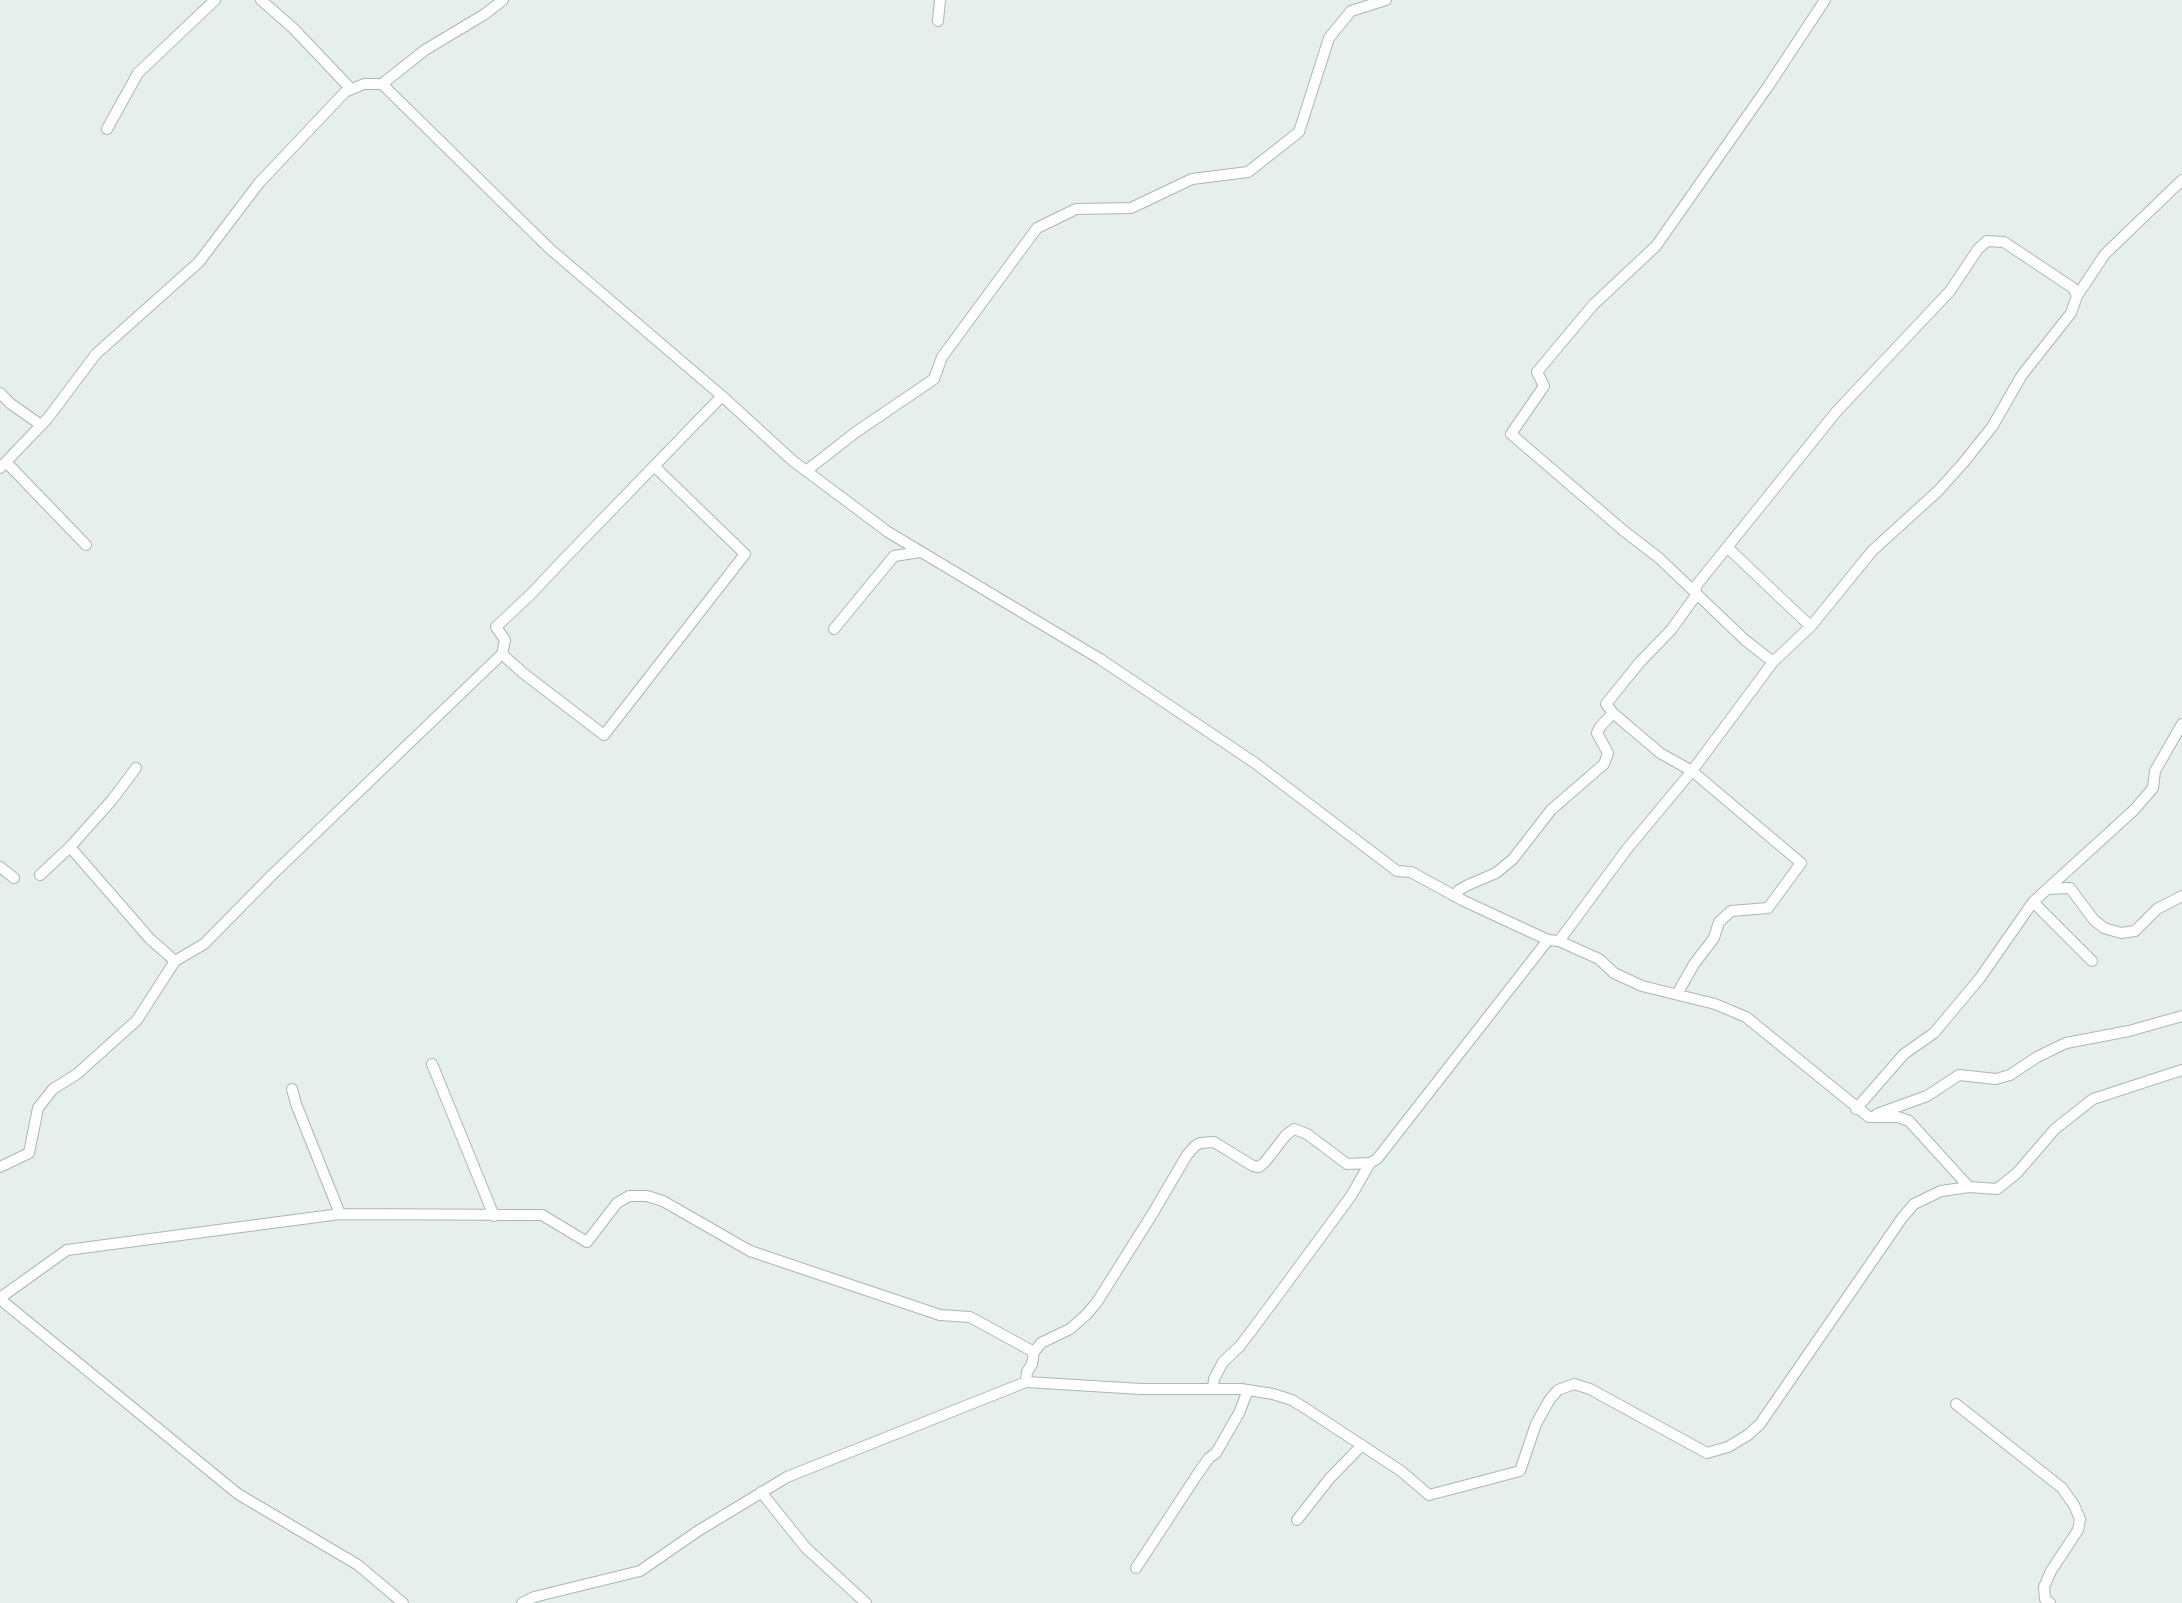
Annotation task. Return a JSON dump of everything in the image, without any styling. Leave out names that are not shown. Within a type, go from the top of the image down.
[{"type":"street","points":[[107,129],[138,73],[215,0]]},
{"type":"street","points":[[261,0],[293,28],[351,89]]},
{"type":"street","points":[[86,545],[3,465],[41,425],[96,354],[199,262],[259,182],[345,92],[364,84],[382,84],[425,50],[485,14],[503,0]]},
{"type":"street","points":[[938,21],[940,0]]},
{"type":"street","points":[[806,471],[856,432],[934,379],[942,357],[1037,228],[1076,209],[1131,208],[1192,179],[1248,172],[1299,132],[1330,38],[1351,11],[1386,0]]},
{"type":"street","points":[[1773,662],[1745,640],[1659,558],[1624,531],[1511,434],[1544,386],[1537,372],[1593,305],[1656,246],[1769,85],[1825,0]]},
{"type":"street","points":[[382,84],[550,249],[722,396],[806,471],[888,532],[1100,659],[1255,763],[1397,871],[1412,872],[1454,896],[1553,941],[1599,959],[1614,972],[1642,986],[1715,1004],[1746,1017],[1856,1109],[1869,1117],[1898,1117],[1909,1121],[1969,1187]]},
{"type":"street","points":[[1026,1382],[1026,1372],[1032,1364],[1034,1352],[1041,1343],[1070,1329],[1086,1316],[1097,1302],[1148,1221],[1187,1155],[1200,1143],[1214,1142],[1253,1166],[1259,1167],[1286,1135],[1294,1129],[1307,1134],[1347,1164],[1370,1163],[1377,1159],[1553,941],[1585,908],[1627,849],[1692,771],[1773,662],[1812,625],[1872,551],[1938,491],[1992,427],[2022,376],[2071,313],[2077,296],[2105,254],[2182,180]]},
{"type":"street","points":[[1677,994],[1694,964],[1714,938],[1719,922],[1730,910],[1768,908],[1801,863],[1692,771],[1660,753],[1612,713],[1606,704],[1640,662],[1671,630],[1697,594],[1696,587],[1837,411],[1950,291],[1978,249],[1987,241],[2004,242],[2074,288],[2077,296]]},
{"type":"street","points":[[0,393],[10,404],[41,425]]},
{"type":"street","points":[[0,1167],[29,1153],[38,1108],[54,1089],[77,1074],[137,1020],[175,960],[204,944],[273,874],[502,654],[505,640],[496,627],[532,594],[722,396]]},
{"type":"street","points":[[502,654],[523,673],[604,735],[745,554],[654,466]]},
{"type":"street","points":[[1728,548],[1806,622],[1812,625]]},
{"type":"street","points":[[834,629],[894,556],[920,552]]},
{"type":"street","points":[[1454,896],[1468,885],[1496,872],[1513,859],[1551,810],[1604,764],[1608,753],[1598,733],[1600,727],[1612,713]]},
{"type":"street","points":[[1856,1109],[1904,1054],[1934,1033],[1980,978],[2033,902],[2134,810],[2153,788],[2155,771],[2182,724]]},
{"type":"street","points":[[40,875],[70,847],[112,800],[136,768]]},
{"type":"street","points":[[70,847],[150,939],[175,960]]},
{"type":"street","points":[[0,867],[14,878]]},
{"type":"street","points":[[2047,889],[2070,888],[2094,920],[2104,928],[2122,933],[2135,931],[2157,909],[2182,896]]},
{"type":"street","points":[[2033,902],[2092,961]]},
{"type":"street","points":[[1869,1117],[1927,1096],[1959,1075],[1996,1079],[2010,1075],[2037,1057],[2066,1043],[2129,1031],[2182,1016]]},
{"type":"street","points":[[432,1064],[494,1216]]},
{"type":"street","points":[[522,1603],[534,1597],[640,1571],[787,1476],[1026,1382],[1141,1389],[1213,1388],[1273,1394],[1292,1400],[1362,1445],[1401,1471],[1429,1495],[1520,1471],[1536,1424],[1550,1399],[1558,1390],[1574,1384],[1590,1389],[1707,1454],[1728,1447],[1748,1435],[1760,1424],[1902,1218],[1914,1204],[1942,1192],[1969,1187],[1997,1189],[2017,1173],[2055,1129],[2093,1099],[2182,1070]]},
{"type":"street","points":[[292,1089],[296,1104],[340,1214]]},
{"type":"street","points":[[1213,1388],[1214,1379],[1223,1362],[1240,1346],[1270,1306],[1351,1196],[1370,1163]]},
{"type":"street","points":[[403,1603],[358,1566],[238,1494],[0,1299],[67,1250],[340,1214],[542,1215],[587,1242],[617,1203],[629,1196],[647,1196],[663,1201],[750,1251],[940,1315],[970,1317],[1034,1352]]},
{"type":"street","points":[[1136,1568],[1197,1475],[1209,1458],[1216,1453],[1239,1413],[1248,1390]]},
{"type":"street","points":[[1956,1404],[2062,1488],[2074,1505],[2080,1520],[2078,1530],[2051,1571],[2044,1586],[2046,1599],[2050,1603]]},
{"type":"street","points":[[1297,1520],[1330,1478],[1362,1445]]},
{"type":"street","points":[[761,1492],[806,1548],[866,1603]]}]
